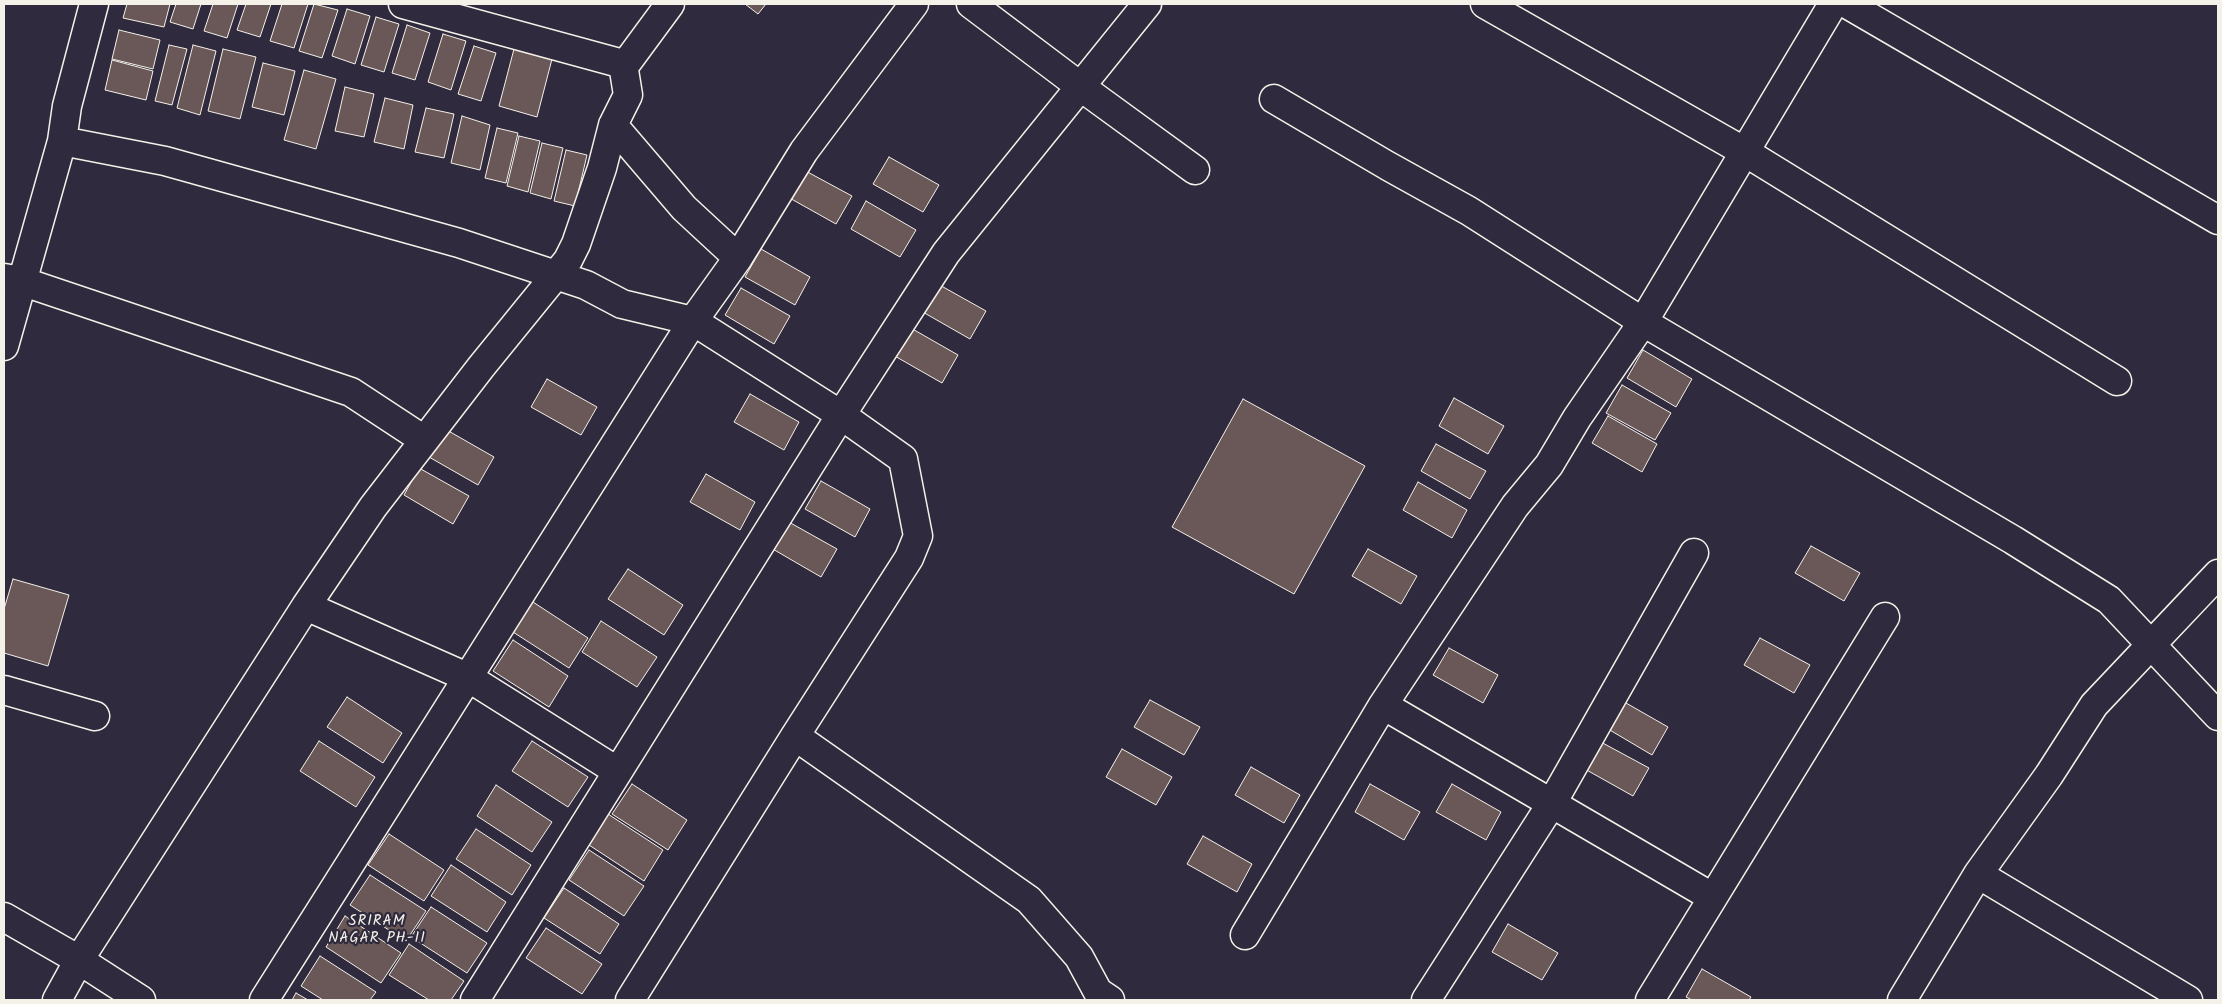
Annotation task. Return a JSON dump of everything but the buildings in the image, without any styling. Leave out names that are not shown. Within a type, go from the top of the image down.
[{"type":"street","points":[[4,346],[12,279],[62,140],[67,106],[94,4]]},
{"type":"street","points":[[403,4],[485,15],[550,42],[623,64],[628,61],[670,4]]},
{"type":"street","points":[[264,1000],[693,321],[738,258],[804,151],[914,4]]},
{"type":"street","points":[[972,4],[1081,88],[1196,170]]},
{"type":"street","points":[[475,1000],[841,415],[946,253],[1147,4]]},
{"type":"street","points":[[1485,4],[1745,152],[2118,381]]},
{"type":"street","points":[[1245,935],[1383,705],[1515,506],[1549,465],[1577,418],[1643,322],[1833,4]]},
{"type":"street","points":[[1847,4],[2218,220]]},
{"type":"street","points":[[57,1000],[79,960],[306,606],[373,507],[555,274],[568,260],[576,244],[602,168],[613,125],[628,95],[623,64]]},
{"type":"street","points":[[1274,99],[1469,211],[1643,322],[2013,540],[2109,600],[2218,716]]},
{"type":"street","points":[[613,125],[684,208],[738,258]]},
{"type":"street","points":[[62,140],[165,161],[459,243],[555,274],[586,286],[622,304],[693,321],[841,415],[903,459],[918,536],[910,558],[795,736],[630,1000]]},
{"type":"street","points":[[12,279],[351,392],[424,440]]},
{"type":"street","points":[[1426,1000],[1552,803],[1694,553]]},
{"type":"street","points":[[1902,1000],[1978,874],[2048,775],[2094,705],[2218,574]]},
{"type":"street","points":[[306,606],[469,678],[617,771]]},
{"type":"street","points":[[1650,1000],[1712,896],[1885,617]]},
{"type":"street","points":[[4,690],[95,716]]},
{"type":"street","points":[[1383,705],[1712,896]]},
{"type":"street","points":[[795,736],[1029,900],[1079,956],[1098,992],[1110,1000]]},
{"type":"street","points":[[1978,874],[2184,999]]},
{"type":"street","points":[[4,917],[79,960],[141,1000]]},
{"type":"district","name":"SRIRAM NAGAR PH-II","points":[[377,930]]}]
